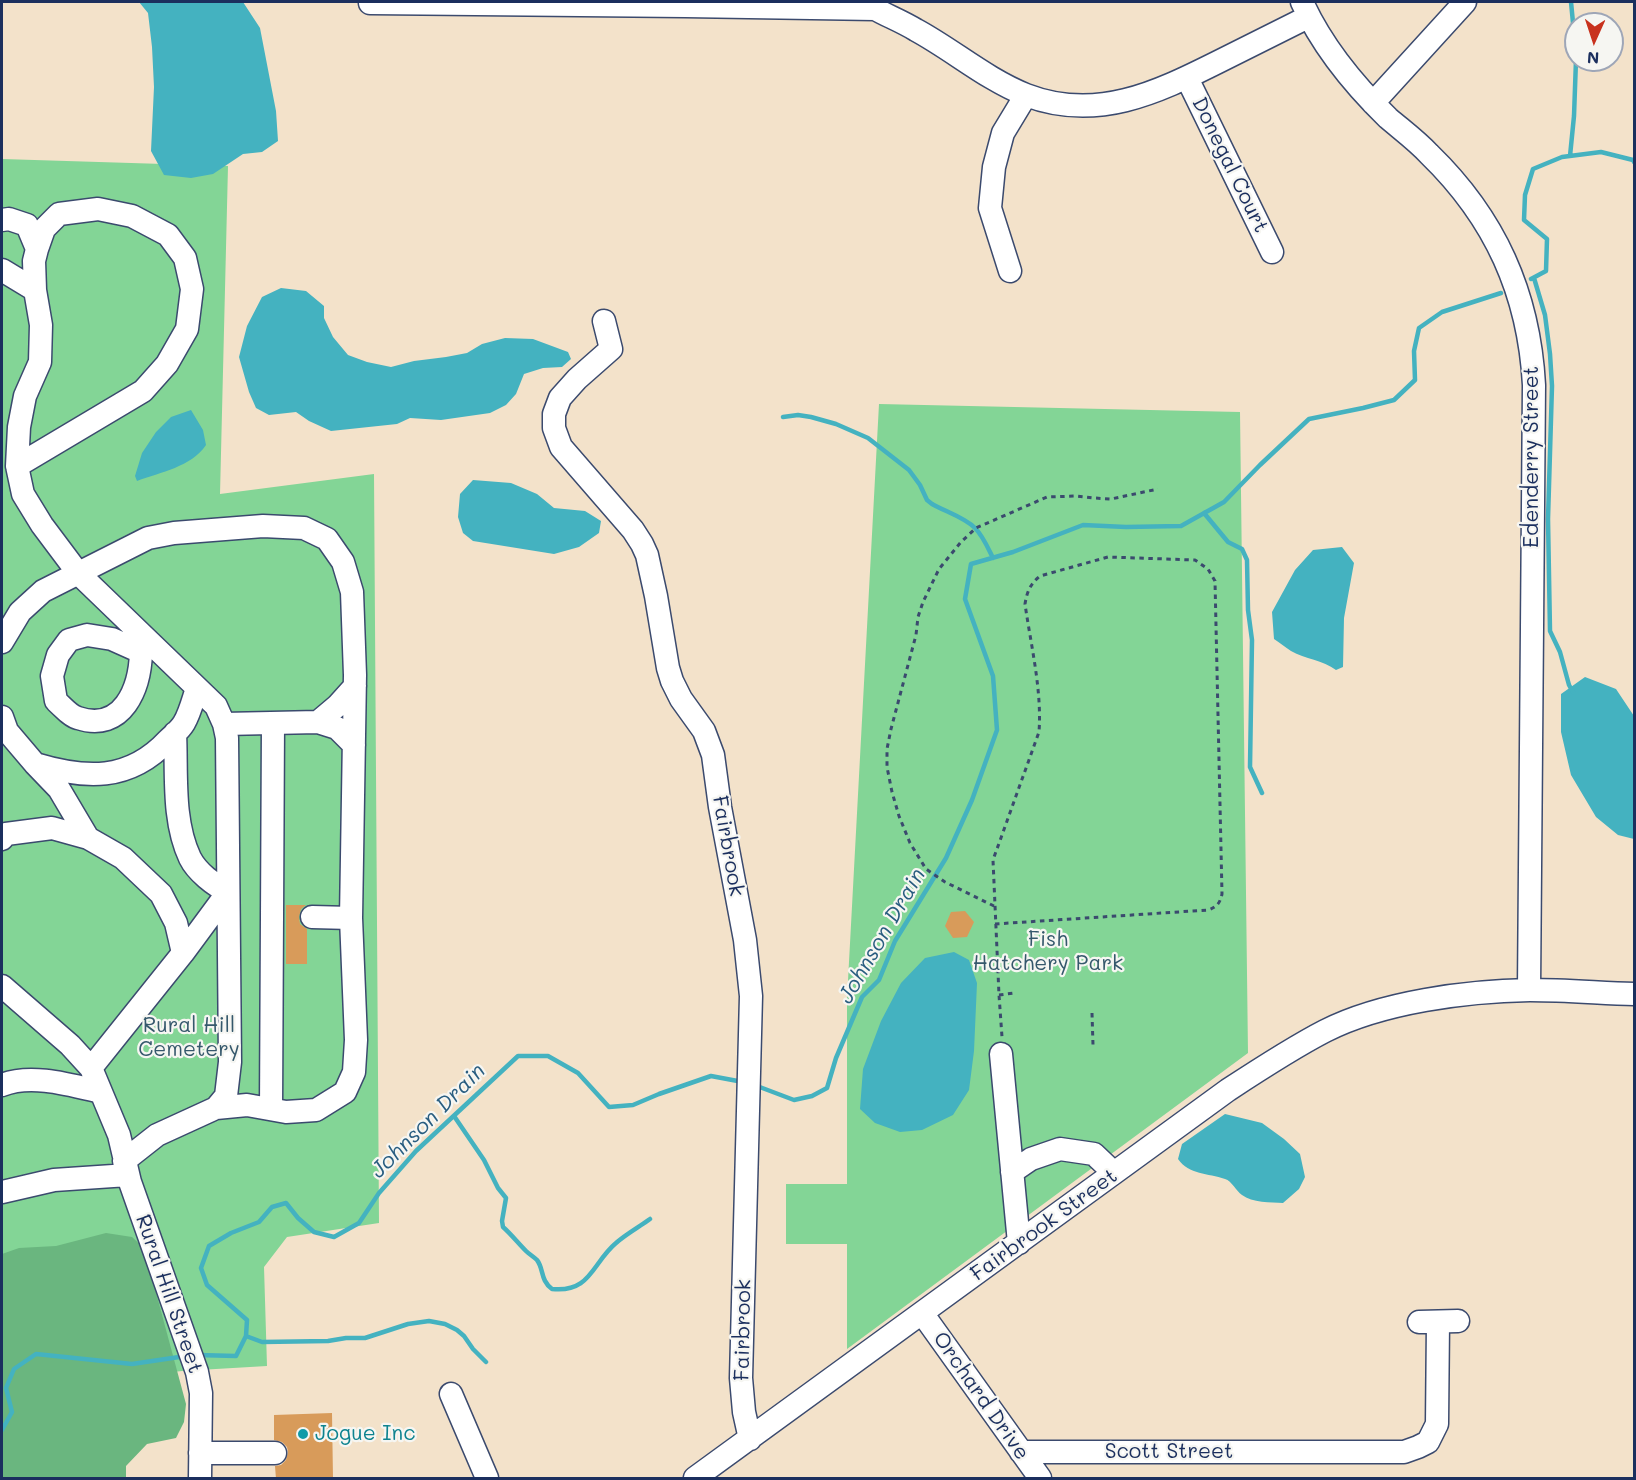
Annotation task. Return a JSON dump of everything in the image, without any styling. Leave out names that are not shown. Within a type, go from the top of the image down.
[{"type":"street","points":[[1373,103],[1465,2]]},
{"type":"street","points":[[370,3],[870,5],[1026,95],[1063,104],[1102,105],[1142,96],[1187,78],[1305,9]]},
{"type":"street","name":"Edenderry Street","points":[[1305,9],[1318,35],[1334,58],[1373,103],[1429,153],[1458,185],[1485,221],[1513,277],[1525,315],[1533,361],[1534,404],[1529,990]]},
{"type":"street","name":"Donegal Court","points":[[1187,78],[1272,252]]},
{"type":"street","points":[[1010,272],[990,208],[994,167],[1003,132],[1026,95]]},
{"type":"street","points":[[17,466],[143,391],[167,364],[187,329],[192,289],[185,258],[168,235],[132,216],[98,209],[59,214],[44,229],[34,261],[35,290],[41,326],[40,362],[25,396],[18,427],[17,466],[23,494],[42,525],[78,573],[148,649],[216,706],[224,724],[230,1062],[226,1096],[216,1108]]},
{"type":"street","points":[[2,220],[9,219],[27,225],[37,249]]},
{"type":"street","points":[[2,270],[35,290]]},
{"type":"street","name":"Fairbrook","points":[[604,321],[611,349],[577,379],[560,398],[554,414],[554,428],[561,447],[633,530],[642,544],[647,555],[656,596],[672,681],[681,699],[697,720],[713,755],[745,940],[751,996],[741,1378],[744,1412],[750,1439]]},
{"type":"street","points":[[2,642],[20,612],[43,591],[148,538],[174,533],[263,526],[304,528],[327,539],[343,562],[352,592],[355,686],[351,918],[356,1040],[354,1072],[345,1092],[316,1110],[286,1112],[247,1105],[216,1108],[157,1135],[128,1173],[54,1180],[2,1192]]},
{"type":"street","points":[[318,722],[355,686]]},
{"type":"street","points":[[35,764],[61,772],[105,774],[134,767],[160,749],[184,724],[197,688]]},
{"type":"street","points":[[2,717],[8,731],[59,789],[88,838]]},
{"type":"street","points":[[224,724],[318,722],[337,728],[354,745]]},
{"type":"street","points":[[271,1109],[273,723]]},
{"type":"street","points":[[175,733],[180,829],[191,860],[207,878],[228,892]]},
{"type":"street","points":[[2,839],[6,834],[52,828],[88,838],[123,858],[160,894],[176,923],[183,953]]},
{"type":"street","points":[[91,1068],[183,953],[228,892]]},
{"type":"street","points":[[312,917],[351,918]]},
{"type":"street","name":"Rural Hill Street","points":[[2,986],[70,1045],[91,1068],[119,1135],[128,1173],[197,1372],[201,1393],[200,1479]]},
{"type":"street","name":"Fairbrook Street","points":[[695,1479],[1237,1084],[1326,1030],[1382,1010],[1425,1000],[1529,990],[1635,994]]},
{"type":"street","points":[[1002,1049],[1018,1243]]},
{"type":"street","points":[[2,1085],[11,1081],[46,1081],[101,1092]]},
{"type":"street","points":[[1012,1172],[1031,1159],[1060,1149],[1094,1154],[1114,1173]]},
{"type":"street","name":"Orchard Drive","points":[[922,1313],[1040,1479]]},
{"type":"street","name":"Scott Street","points":[[1021,1452],[1404,1452],[1428,1442],[1437,1424],[1438,1322]]},
{"type":"street","points":[[451,1394],[487,1479]]},
{"type":"street","points":[[200,1453],[275,1453]]},
{"type":"path","points":[[994,906],[945,882],[926,869],[910,843],[892,792],[887,767],[887,749],[923,602],[939,569],[976,528],[1047,497],[1076,495],[1111,499],[1158,489]]},
{"type":"path","points":[[995,924],[1208,910],[1215,908],[1220,902],[1222,894],[1215,581],[1208,569],[1195,561],[1107,557],[1040,576],[1027,592],[1025,604],[1039,701],[1039,732],[993,860],[994,906],[995,924],[999,995],[1002,1049]]},
{"type":"path","points":[[999,995],[1014,993]]},
{"type":"path","points":[[1092,1013],[1094,1045]]},
{"type":"green space","name":"Rural Hill Cemetery","points":[[2,159],[228,166],[220,494],[374,474],[379,1223],[287,1237],[264,1267],[267,1366],[182,1371],[110,1379],[2,1448]]},
{"type":"green space","name":"Fish Hatchery Park","points":[[879,404],[1240,412],[1248,1053],[847,1349],[847,1244],[786,1244],[786,1184],[847,1184],[847,999]]},
{"type":"green space","points":[[106,1233],[132,1237],[144,1248],[186,1404],[184,1422],[176,1438],[147,1444],[126,1466],[126,1478],[2,1478],[2,1254],[19,1248],[56,1246]]},
{"type":"water","points":[[139,2],[243,2],[260,28],[276,111],[278,141],[262,152],[243,154],[213,174],[191,178],[164,175],[151,151],[154,87],[152,47],[148,13]]},
{"type":"water","points":[[281,288],[306,291],[324,306],[324,318],[333,337],[348,355],[367,362],[391,367],[467,353],[482,344],[505,338],[533,339],[568,352],[571,359],[562,367],[543,368],[524,374],[516,394],[506,405],[490,413],[441,420],[410,418],[397,424],[331,431],[296,412],[269,415],[256,408],[249,392],[239,357],[247,326],[262,297]]},
{"type":"water","points":[[191,410],[203,430],[206,445],[184,464],[137,481],[135,476],[142,453],[156,432],[171,417]]},
{"type":"water","points":[[473,480],[511,483],[537,494],[554,508],[585,511],[601,521],[599,533],[579,547],[554,554],[473,541],[463,533],[458,517],[460,494]]},
{"type":"water","points":[[1342,547],[1354,563],[1344,618],[1343,667],[1336,670],[1291,651],[1274,639],[1272,612],[1295,570],[1313,550]]},
{"type":"water","points":[[1585,677],[1616,689],[1634,716],[1634,839],[1618,835],[1596,817],[1571,775],[1561,732],[1561,694]]},
{"type":"water","points":[[954,952],[969,960],[977,983],[974,1051],[969,1090],[953,1115],[922,1130],[900,1132],[875,1123],[860,1109],[863,1069],[881,1021],[901,983],[925,958]]},
{"type":"water","points":[[1225,1114],[1262,1123],[1300,1154],[1305,1177],[1299,1189],[1283,1203],[1262,1202],[1246,1198],[1227,1180],[1193,1171],[1178,1159],[1182,1144]]},
{"type":"building","points":[[286,905],[306,905],[301,909],[299,917],[300,924],[307,929],[307,964],[286,964]]},
{"type":"building","points":[[965,911],[974,922],[967,937],[953,938],[945,926],[951,912]]},
{"type":"building","name":"Jogue Inc","points":[[332,1413],[333,1479],[276,1479],[275,1466],[281,1465],[286,1460],[288,1452],[282,1442],[274,1440],[274,1415]]},
{"type":"waterway","points":[[1571,2],[1572,12]]},
{"type":"waterway","points":[[1570,156],[1576,72]]},
{"type":"waterway","name":"Johnson Drain","points":[[1531,279],[1546,271],[1547,239],[1524,220],[1525,195],[1533,169],[1562,157],[1601,152],[1634,162]]},
{"type":"waterway","points":[[1534,278],[1545,315],[1552,386],[1548,519],[1550,631],[1560,652],[1573,692]]},
{"type":"waterway","name":"Johnson Drain","points":[[757,1086],[794,1100],[812,1096],[827,1088],[836,1058],[862,997],[879,980],[895,941],[946,858],[972,800],[997,730],[993,676],[965,599],[971,564],[1013,552],[1083,525],[1181,526],[1224,502],[1309,419],[1394,400],[1415,380],[1414,351],[1419,328],[1442,312],[1501,293]]},
{"type":"waterway","points":[[783,417],[798,415],[811,417],[836,424],[868,438],[909,470],[927,500],[975,528],[993,558]]},
{"type":"waterway","points":[[1204,513],[1228,542],[1242,549],[1247,560],[1248,610],[1252,640],[1250,767],[1262,793]]},
{"type":"waterway","name":"Johnson Drain","points":[[197,1355],[236,1356],[246,1336],[247,1320],[207,1285],[201,1268],[209,1246],[231,1233],[259,1222],[272,1207],[286,1203],[314,1232],[334,1237],[359,1223],[379,1193],[416,1151],[518,1056],[548,1056],[578,1073],[609,1107],[633,1105],[711,1076],[743,1082]]},
{"type":"waterway","points":[[454,1116],[506,1198],[503,1227],[537,1260],[548,1286],[552,1289],[565,1289],[583,1281],[616,1243],[650,1219]]},
{"type":"waterway","points":[[246,1336],[262,1342],[365,1338],[408,1324],[429,1321],[445,1324],[457,1330],[486,1362]]},
{"type":"waterway","name":"Johnson Drain","points":[[2,1430],[12,1412],[6,1388],[14,1369],[36,1354],[132,1364],[186,1356]]},
{"type":"place","name":"Jogue Inc","points":[[303,1434]]}]
